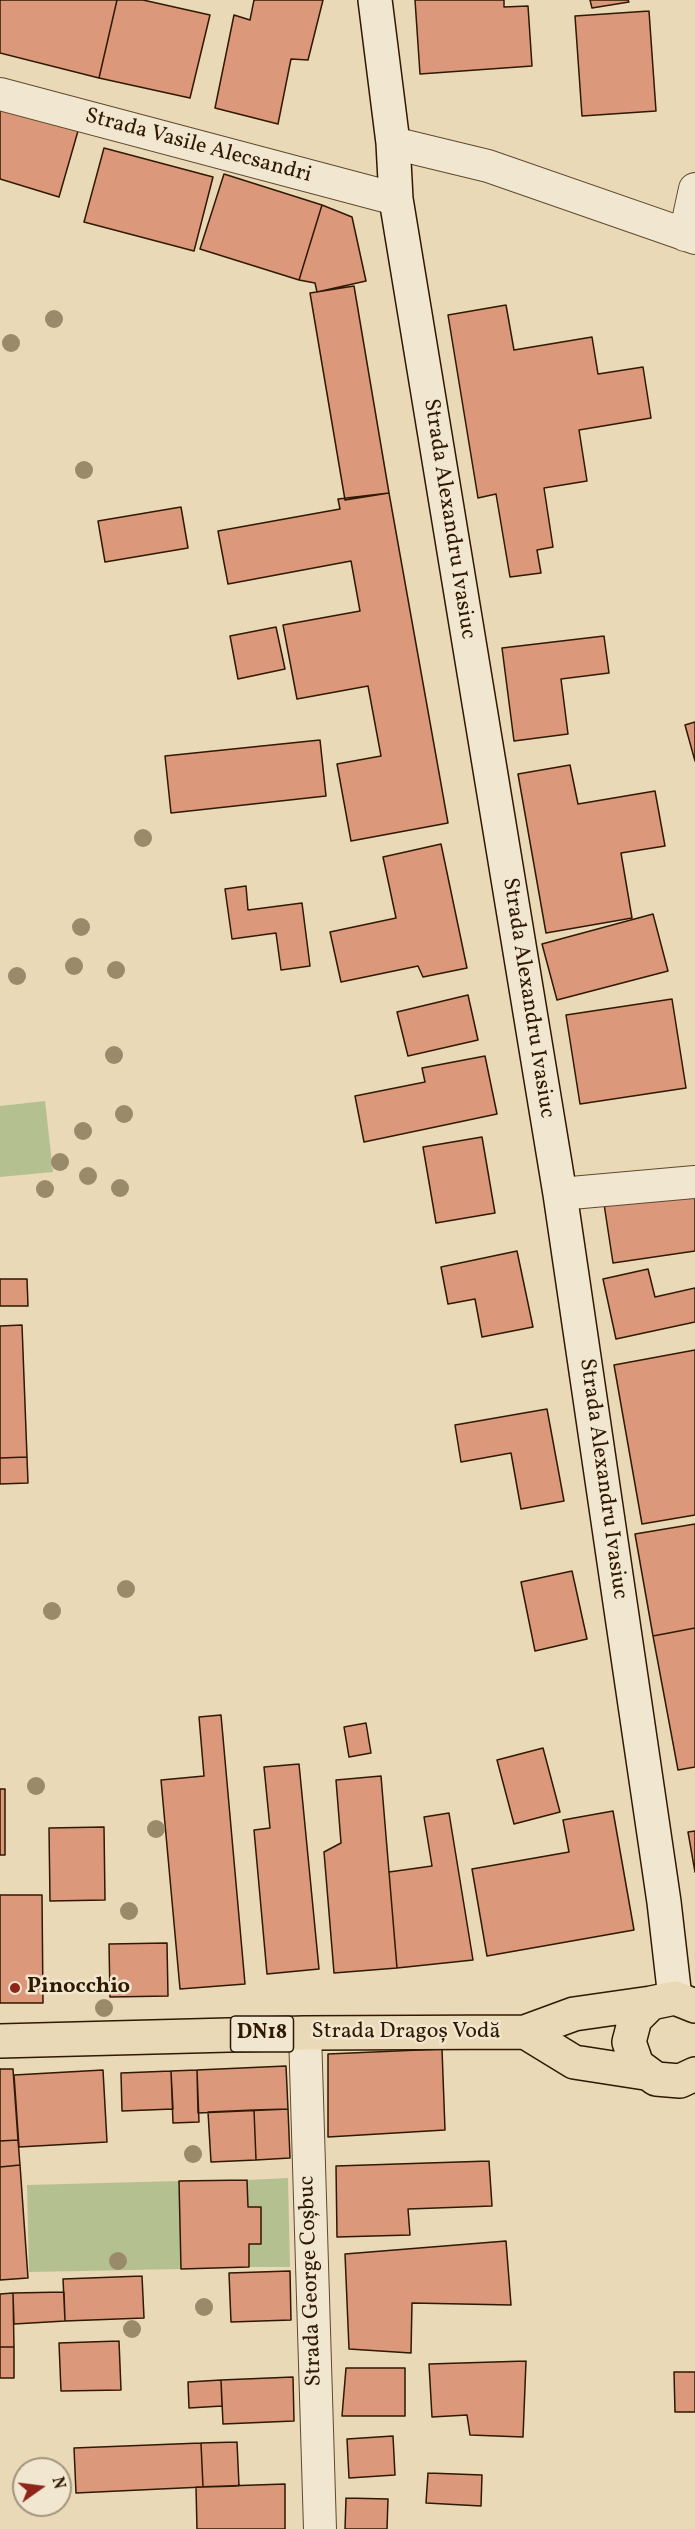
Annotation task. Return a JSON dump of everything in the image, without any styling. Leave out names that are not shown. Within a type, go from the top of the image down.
[{"type":"main road","name":"Strada Alexandru Ivasiuc","points":[[375,0],[393,143],[396,199],[560,1194],[662,1890],[674,2002]]},
{"type":"main road","name":"Strada Dragoș Vodă","points":[[0,2041],[305,2033],[525,2032],[574,2014],[674,2002]]},
{"type":"main road","points":[[645,2073],[631,2054],[630,2030],[638,2014],[674,2002]]},
{"type":"main road","name":"Strada Dragoș Vodă","points":[[525,2032],[574,2062],[645,2073],[668,2082],[680,2081],[695,2074]]},
{"type":"street","name":"Strada Vasile Alecsandri","points":[[0,94],[396,199]]},
{"type":"street","points":[[393,143],[488,166],[690,236],[695,189]]},
{"type":"street","points":[[560,1194],[695,1182]]},
{"type":"street","name":"Strada George Coșbuc","points":[[305,2033],[320,2529]]},
{"type":"green space","points":[[45,1101],[53,1172],[0,1177],[0,1106]]},
{"type":"green space","points":[[288,2178],[290,2267],[249,2267],[249,2244],[261,2244],[261,2207],[248,2207],[247,2180]]},
{"type":"green space","points":[[179,2181],[181,2269],[29,2272],[27,2185]]},
{"type":"building","points":[[0,0],[117,0],[99,78],[0,53]]},
{"type":"building","points":[[117,0],[143,0],[210,15],[190,98],[99,78]]},
{"type":"building","points":[[254,0],[323,0],[308,60],[291,59],[278,124],[215,108],[234,15],[250,20]]},
{"type":"building","points":[[415,0],[504,0],[504,7],[528,6],[532,66],[420,74]]},
{"type":"building","points":[[590,0],[628,0],[629,2],[592,8]]},
{"type":"building","points":[[649,11],[656,111],[582,116],[575,16]]},
{"type":"building","points":[[0,108],[78,131],[59,197],[0,179]]},
{"type":"building","points":[[104,148],[213,177],[194,251],[84,222]]},
{"type":"building","points":[[224,174],[322,205],[299,280],[200,249]]},
{"type":"building","points":[[322,205],[352,217],[366,281],[317,292],[315,283],[299,280]]},
{"type":"building","points":[[354,286],[389,493],[345,500],[310,293]]},
{"type":"building","points":[[506,305],[514,350],[592,337],[598,374],[643,367],[651,418],[579,430],[587,481],[544,488],[553,547],[537,550],[541,573],[510,577],[496,494],[478,498],[448,315]]},
{"type":"building","points":[[389,493],[448,823],[351,841],[337,764],[381,756],[368,686],[297,699],[283,625],[360,611],[351,561],[228,584],[218,531],[340,509],[338,499]]},
{"type":"building","points":[[181,507],[188,548],[105,562],[98,521]]},
{"type":"building","points":[[276,627],[285,669],[238,679],[230,636]]},
{"type":"building","points":[[604,636],[609,673],[561,679],[568,734],[514,741],[502,648]]},
{"type":"building","points":[[695,722],[695,761],[685,725]]},
{"type":"building","points":[[320,740],[326,796],[171,813],[165,756]]},
{"type":"building","points":[[570,765],[578,804],[655,791],[665,846],[621,853],[632,918],[546,933],[518,774]]},
{"type":"building","points":[[441,844],[467,968],[423,977],[418,966],[341,982],[330,932],[396,918],[383,857]]},
{"type":"building","points":[[246,886],[248,910],[302,903],[310,966],[281,970],[276,933],[232,939],[225,889]]},
{"type":"building","points":[[653,914],[668,971],[557,1000],[542,944]]},
{"type":"building","points":[[468,995],[478,1040],[408,1056],[397,1012]]},
{"type":"building","points":[[672,999],[686,1088],[580,1104],[566,1015]]},
{"type":"building","points":[[485,1056],[497,1114],[364,1142],[355,1096],[425,1082],[422,1068]]},
{"type":"building","points":[[482,1137],[495,1213],[436,1223],[423,1147]]},
{"type":"building","points":[[695,1191],[695,1251],[613,1263],[604,1204]]},
{"type":"building","points":[[517,1251],[533,1327],[482,1337],[475,1299],[448,1304],[441,1267]]},
{"type":"building","points":[[648,1269],[655,1297],[695,1288],[695,1322],[616,1339],[603,1279]]},
{"type":"building","points":[[0,1279],[27,1279],[28,1306],[0,1306]]},
{"type":"building","points":[[22,1325],[27,1457],[0,1458],[0,1326]]},
{"type":"building","points":[[695,1350],[695,1515],[642,1524],[614,1365]]},
{"type":"building","points":[[547,1409],[564,1501],[521,1509],[511,1453],[461,1462],[455,1425]]},
{"type":"building","points":[[27,1457],[28,1483],[0,1484],[0,1458]]},
{"type":"building","points":[[695,1524],[695,1628],[653,1636],[635,1534]]},
{"type":"building","points":[[572,1571],[587,1639],[535,1651],[521,1582]]},
{"type":"building","points":[[695,1628],[695,1767],[678,1770],[653,1636]]},
{"type":"building","points":[[221,1715],[245,1984],[180,1989],[161,1780],[204,1776],[199,1717]]},
{"type":"building","points":[[366,1723],[371,1753],[349,1757],[344,1727]]},
{"type":"building","points":[[543,1748],[560,1812],[514,1824],[497,1760]]},
{"type":"building","points":[[299,1764],[319,1969],[267,1974],[254,1830],[270,1828],[264,1767]]},
{"type":"building","points":[[381,1776],[397,1968],[334,1973],[324,1852],[341,1843],[336,1780]]},
{"type":"building","points":[[0,1789],[5,1789],[5,1855],[0,1855]]},
{"type":"building","points":[[613,1811],[634,1930],[487,1956],[472,1869],[569,1852],[563,1820]]},
{"type":"building","points":[[449,1813],[473,1960],[397,1968],[389,1872],[432,1866],[424,1817]]},
{"type":"building","points":[[104,1827],[105,1900],[50,1901],[49,1828]]},
{"type":"building","points":[[695,1831],[695,1872],[688,1832]]},
{"type":"building","points":[[0,1895],[42,1895],[43,2003],[0,2003]]},
{"type":"building","points":[[167,1943],[168,1996],[110,1997],[109,1944]]},
{"type":"building","points":[[442,2049],[445,2130],[328,2137],[328,2054]]},
{"type":"building","points":[[286,2066],[288,2109],[198,2113],[197,2070]]},
{"type":"building","points":[[0,2069],[13,2069],[18,2140],[0,2141]]},
{"type":"building","points":[[103,2070],[107,2142],[19,2147],[14,2075]]},
{"type":"building","points":[[197,2070],[199,2122],[173,2123],[171,2071]]},
{"type":"building","points":[[171,2071],[173,2109],[122,2111],[121,2073]]},
{"type":"building","points":[[288,2109],[290,2158],[256,2160],[254,2110]]},
{"type":"building","points":[[254,2110],[256,2160],[211,2162],[208,2112]]},
{"type":"building","points":[[18,2140],[20,2165],[0,2167],[0,2141]]},
{"type":"building","points":[[489,2161],[492,2206],[408,2209],[410,2235],[337,2237],[336,2166]]},
{"type":"building","points":[[20,2165],[28,2278],[0,2280],[0,2167]]},
{"type":"building","points":[[247,2180],[248,2207],[261,2207],[261,2244],[249,2244],[249,2267],[181,2269],[179,2181]]},
{"type":"building","points":[[506,2241],[511,2305],[412,2303],[411,2353],[349,2349],[345,2254]]},
{"type":"building","points":[[290,2271],[291,2320],[231,2322],[229,2273]]},
{"type":"building","points":[[142,2276],[144,2318],[65,2321],[63,2279]]},
{"type":"building","points":[[64,2292],[65,2321],[14,2324],[13,2293]]},
{"type":"building","points":[[13,2293],[14,2347],[0,2347],[0,2294]]},
{"type":"building","points":[[119,2341],[121,2390],[61,2391],[59,2343]]},
{"type":"building","points":[[0,2347],[14,2347],[14,2378],[0,2378]]},
{"type":"building","points":[[526,2361],[523,2437],[470,2435],[467,2415],[432,2417],[429,2364]]},
{"type":"building","points":[[346,2368],[405,2368],[405,2416],[342,2416]]},
{"type":"building","points":[[674,2372],[695,2372],[695,2412],[675,2412]]},
{"type":"building","points":[[293,2377],[294,2421],[223,2424],[221,2380]]},
{"type":"building","points":[[221,2380],[222,2406],[189,2408],[188,2382]]},
{"type":"building","points":[[393,2436],[395,2475],[349,2478],[347,2439]]},
{"type":"building","points":[[237,2442],[239,2486],[203,2487],[201,2443]]},
{"type":"building","points":[[201,2443],[203,2487],[76,2493],[74,2448]]},
{"type":"building","points":[[428,2473],[482,2475],[481,2506],[426,2503]]},
{"type":"building","points":[[285,2484],[285,2529],[197,2529],[196,2487]]},
{"type":"building","points":[[346,2498],[388,2499],[387,2529],[345,2529]]},
{"type":"place","name":"Pinocchio","points":[[15,1988]]}]
